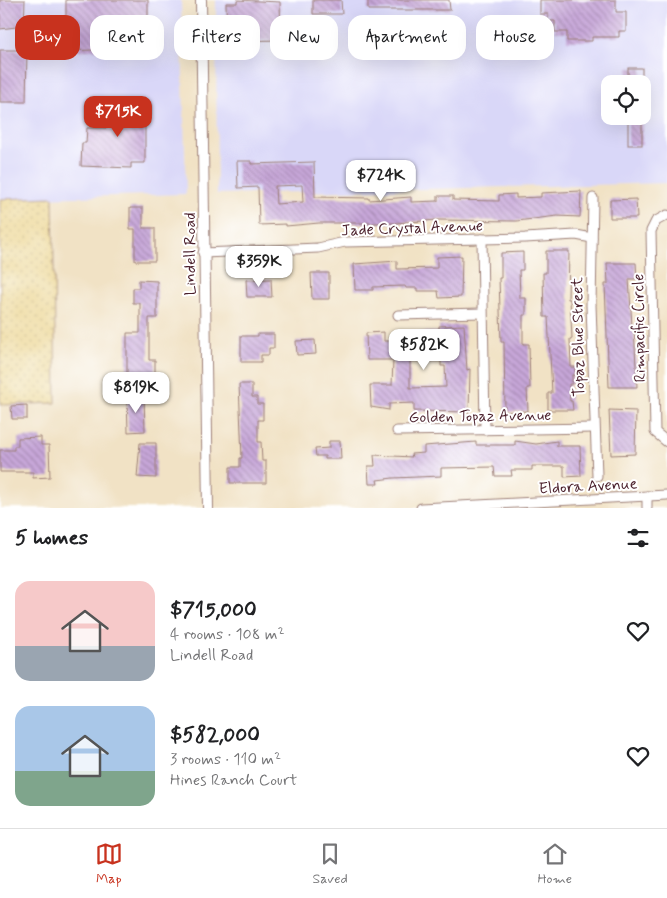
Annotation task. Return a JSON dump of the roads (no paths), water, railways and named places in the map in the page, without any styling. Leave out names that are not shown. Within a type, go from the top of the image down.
[{"type":"street","name":"Lindell Road","points":[[201,0],[208,508]]},
{"type":"street","name":"Topaz Blue Street","points":[[593,198],[591,324],[596,476]]},
{"type":"street","name":"Rimpacific Circle","points":[[667,215],[656,221],[651,231],[655,432],[667,442]]},
{"type":"street","name":"Jade Crystal Avenue","points":[[203,253],[318,248],[345,242],[482,239],[576,234],[592,238]]},
{"type":"street","points":[[482,239],[485,430]]},
{"type":"street","points":[[398,315],[482,313]]},
{"type":"street","name":"Golden Topaz Avenue","points":[[397,432],[594,428]]},
{"type":"street","points":[[647,496],[647,508]]},
{"type":"street","name":"Eldora Avenue","points":[[421,508],[502,506],[667,496]]}]
